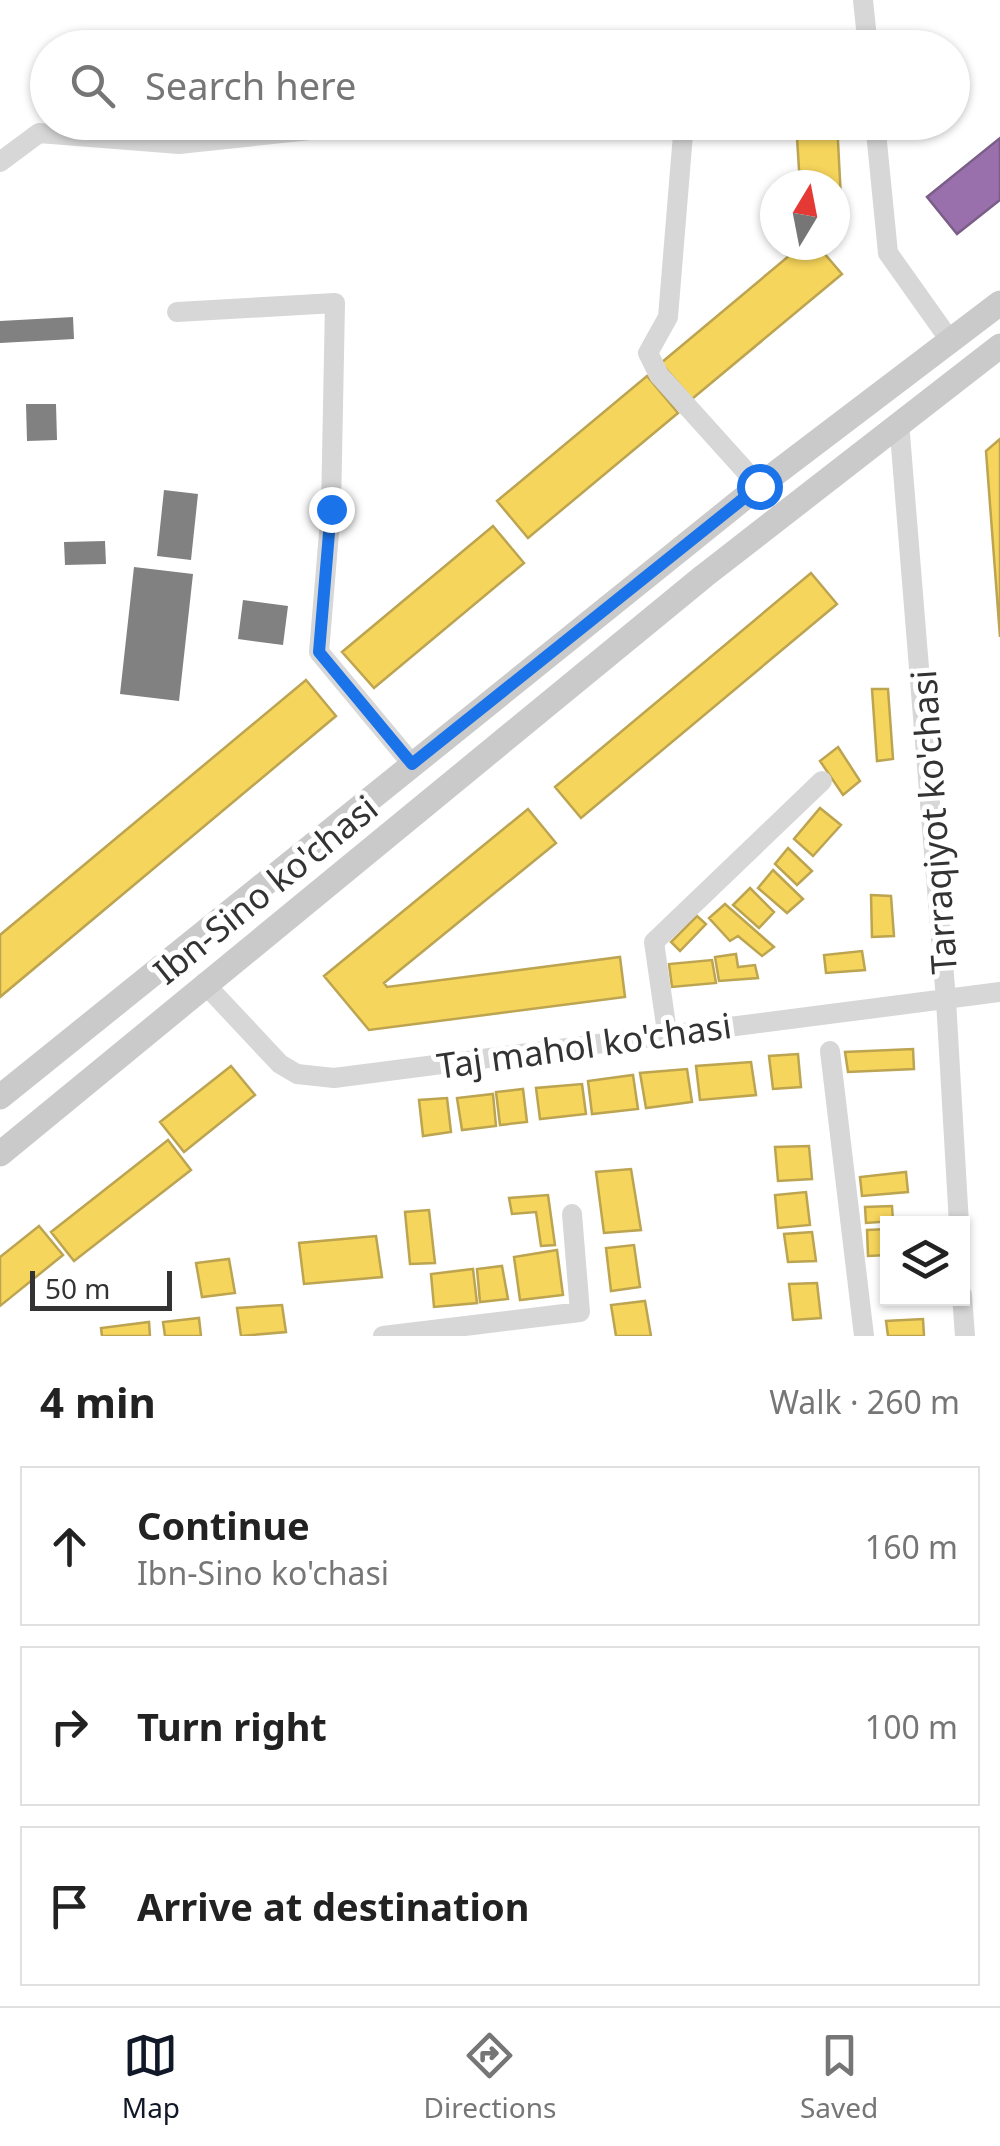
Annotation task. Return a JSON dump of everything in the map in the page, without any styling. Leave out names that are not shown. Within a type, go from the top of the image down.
[{"type":"main road","name":"Ibn-Sino ko'chasi","points":[[0,1098],[759,486],[1000,303]]},
{"type":"main road","name":"Ibn-Sino ko'chasi","points":[[0,1154],[204,984],[899,422],[1000,346]]},
{"type":"street","points":[[863,0],[866,30]]},
{"type":"street","points":[[0,162],[30,140]]},
{"type":"street","points":[[128,140],[179,144],[217,140]]},
{"type":"street","points":[[683,140],[668,317],[648,353],[659,375],[759,486]]},
{"type":"street","points":[[877,140],[888,252],[949,339]]},
{"type":"street","points":[[177,312],[335,302],[331,509],[319,652],[412,764]]},
{"type":"street","name":"Tarraqiyot ko'chasi","points":[[899,422],[946,1000],[958,1216]]},
{"type":"street","points":[[667,1032],[654,942],[822,780]]},
{"type":"street","name":"Taj mahol ko'chasi","points":[[204,984],[280,1064],[298,1074],[334,1078],[1000,992]]},
{"type":"street","points":[[830,1050],[864,1336]]},
{"type":"street","points":[[383,1336],[580,1312],[572,1214]]},
{"type":"street","points":[[963,1306],[965,1336]]},
{"type":"building: Homes","points":[[797,140],[838,140],[839,170],[799,170]]},
{"type":"building: Homes","points":[[784,260],[830,260],[842,274],[692,399],[661,363]]},
{"type":"building: Homes","points":[[647,376],[678,413],[528,538],[497,501]]},
{"type":"building: Homes","points":[[1000,439],[1000,637],[986,451]]},
{"type":"building: Homes","points":[[493,526],[524,563],[374,688],[342,652]]},
{"type":"building: Homes","points":[[811,573],[837,604],[581,818],[555,787]]},
{"type":"building: Homes","points":[[306,680],[336,716],[0,997],[0,935]]},
{"type":"building: Homes","points":[[872,689],[888,689],[893,759],[877,761]]},
{"type":"building: Homes","points":[[838,747],[860,781],[843,795],[820,761]]},
{"type":"building: Homes","points":[[820,808],[841,825],[813,856],[794,839]]},
{"type":"building: Homes","points":[[528,809],[556,843],[384,983],[387,987],[620,957],[625,997],[369,1030],[324,976]]},
{"type":"building: Homes","points":[[788,848],[812,871],[797,885],[775,864]]},
{"type":"building: Homes","points":[[773,870],[803,899],[787,913],[758,888]]},
{"type":"building: Homes","points":[[750,888],[774,912],[759,928],[733,905]]},
{"type":"building: Homes","points":[[871,895],[891,896],[894,936],[872,937]]},
{"type":"building: Homes","points":[[725,904],[774,947],[762,956],[738,936],[730,941],[709,918]]},
{"type":"building: Homes","points":[[697,916],[706,924],[680,951],[671,942]]},
{"type":"building: Homes","points":[[862,951],[865,970],[826,973],[824,955]]},
{"type":"building: Homes","points":[[736,954],[738,967],[755,965],[758,978],[719,981],[715,957]]},
{"type":"building: Homes","points":[[712,960],[716,983],[672,987],[669,964]]},
{"type":"building: Homes","points":[[913,1049],[914,1069],[848,1072],[845,1052]]},
{"type":"building: Homes","points":[[798,1054],[801,1087],[773,1089],[769,1056]]},
{"type":"building: Homes","points":[[751,1062],[756,1095],[700,1100],[696,1066]]},
{"type":"building: Homes","points":[[231,1066],[255,1095],[184,1152],[160,1122]]},
{"type":"building: Homes","points":[[687,1069],[692,1102],[646,1108],[640,1073]]},
{"type":"building: Homes","points":[[633,1075],[638,1109],[592,1114],[588,1081]]},
{"type":"building: Homes","points":[[582,1084],[586,1114],[540,1119],[536,1088]]},
{"type":"building: Homes","points":[[523,1089],[527,1122],[500,1125],[496,1092]]},
{"type":"building: Homes","points":[[493,1094],[496,1126],[462,1130],[457,1098]]},
{"type":"building: Homes","points":[[447,1098],[451,1132],[423,1136],[419,1100]]},
{"type":"building: Homes","points":[[168,1140],[191,1170],[74,1261],[51,1232]]},
{"type":"building: Homes","points":[[809,1146],[812,1179],[778,1181],[775,1147]]},
{"type":"building: Homes","points":[[631,1169],[641,1230],[604,1233],[596,1172]]},
{"type":"building: Homes","points":[[906,1172],[908,1192],[862,1196],[860,1177]]},
{"type":"building: Homes","points":[[806,1192],[810,1225],[778,1228],[775,1195]]},
{"type":"building: Homes","points":[[548,1195],[555,1245],[541,1246],[536,1212],[512,1214],[509,1198]]},
{"type":"building: Homes","points":[[892,1206],[893,1216],[880,1216],[880,1222],[866,1223],[865,1207]]},
{"type":"building: Homes","points":[[429,1210],[435,1263],[410,1264],[405,1212]]},
{"type":"building: Homes","points":[[39,1226],[63,1255],[0,1306],[0,1257]]},
{"type":"building: Homes","points":[[880,1229],[880,1255],[868,1256],[867,1230]]},
{"type":"building: Homes","points":[[812,1232],[816,1261],[788,1262],[784,1234]]},
{"type":"building: Homes","points":[[376,1236],[382,1277],[304,1284],[299,1243]]},
{"type":"building: Homes","points":[[634,1245],[640,1287],[611,1291],[606,1248]]},
{"type":"building: Homes","points":[[557,1250],[563,1295],[520,1300],[514,1257]]},
{"type":"building: Homes","points":[[229,1259],[235,1293],[202,1297],[196,1263]]},
{"type":"building: Homes","points":[[502,1266],[508,1299],[480,1302],[477,1269]]},
{"type":"building: Homes","points":[[473,1269],[477,1303],[434,1307],[431,1274]]},
{"type":"building: Homes","points":[[817,1283],[821,1318],[793,1320],[789,1284]]},
{"type":"building: Homes","points":[[645,1301],[651,1336],[616,1336],[611,1305]]},
{"type":"building: Homes","points":[[282,1305],[286,1332],[241,1336],[237,1308]]},
{"type":"building: Homes","points":[[199,1318],[201,1336],[165,1336],[163,1322]]},
{"type":"building: Homes","points":[[923,1319],[924,1336],[888,1336],[886,1321]]},
{"type":"building: Homes","points":[[149,1322],[150,1336],[102,1336],[101,1328]]},
{"type":"building: Offices","points":[[1000,138],[1000,200],[957,234],[927,197]]},
{"type":"building: Other","points":[[73,317],[74,339],[0,343],[0,321]]},
{"type":"building: Other","points":[[26,404],[56,404],[57,440],[27,441]]},
{"type":"building: Other","points":[[164,490],[198,494],[191,560],[157,556]]},
{"type":"building: Other","points":[[105,541],[106,564],[65,565],[64,542]]},
{"type":"building: Other","points":[[134,567],[193,574],[179,701],[120,694]]},
{"type":"building: Other","points":[[243,600],[288,606],[283,645],[238,639]]},
{"type":"route","points":[[331,509],[319,652],[412,764],[759,486]]}]
